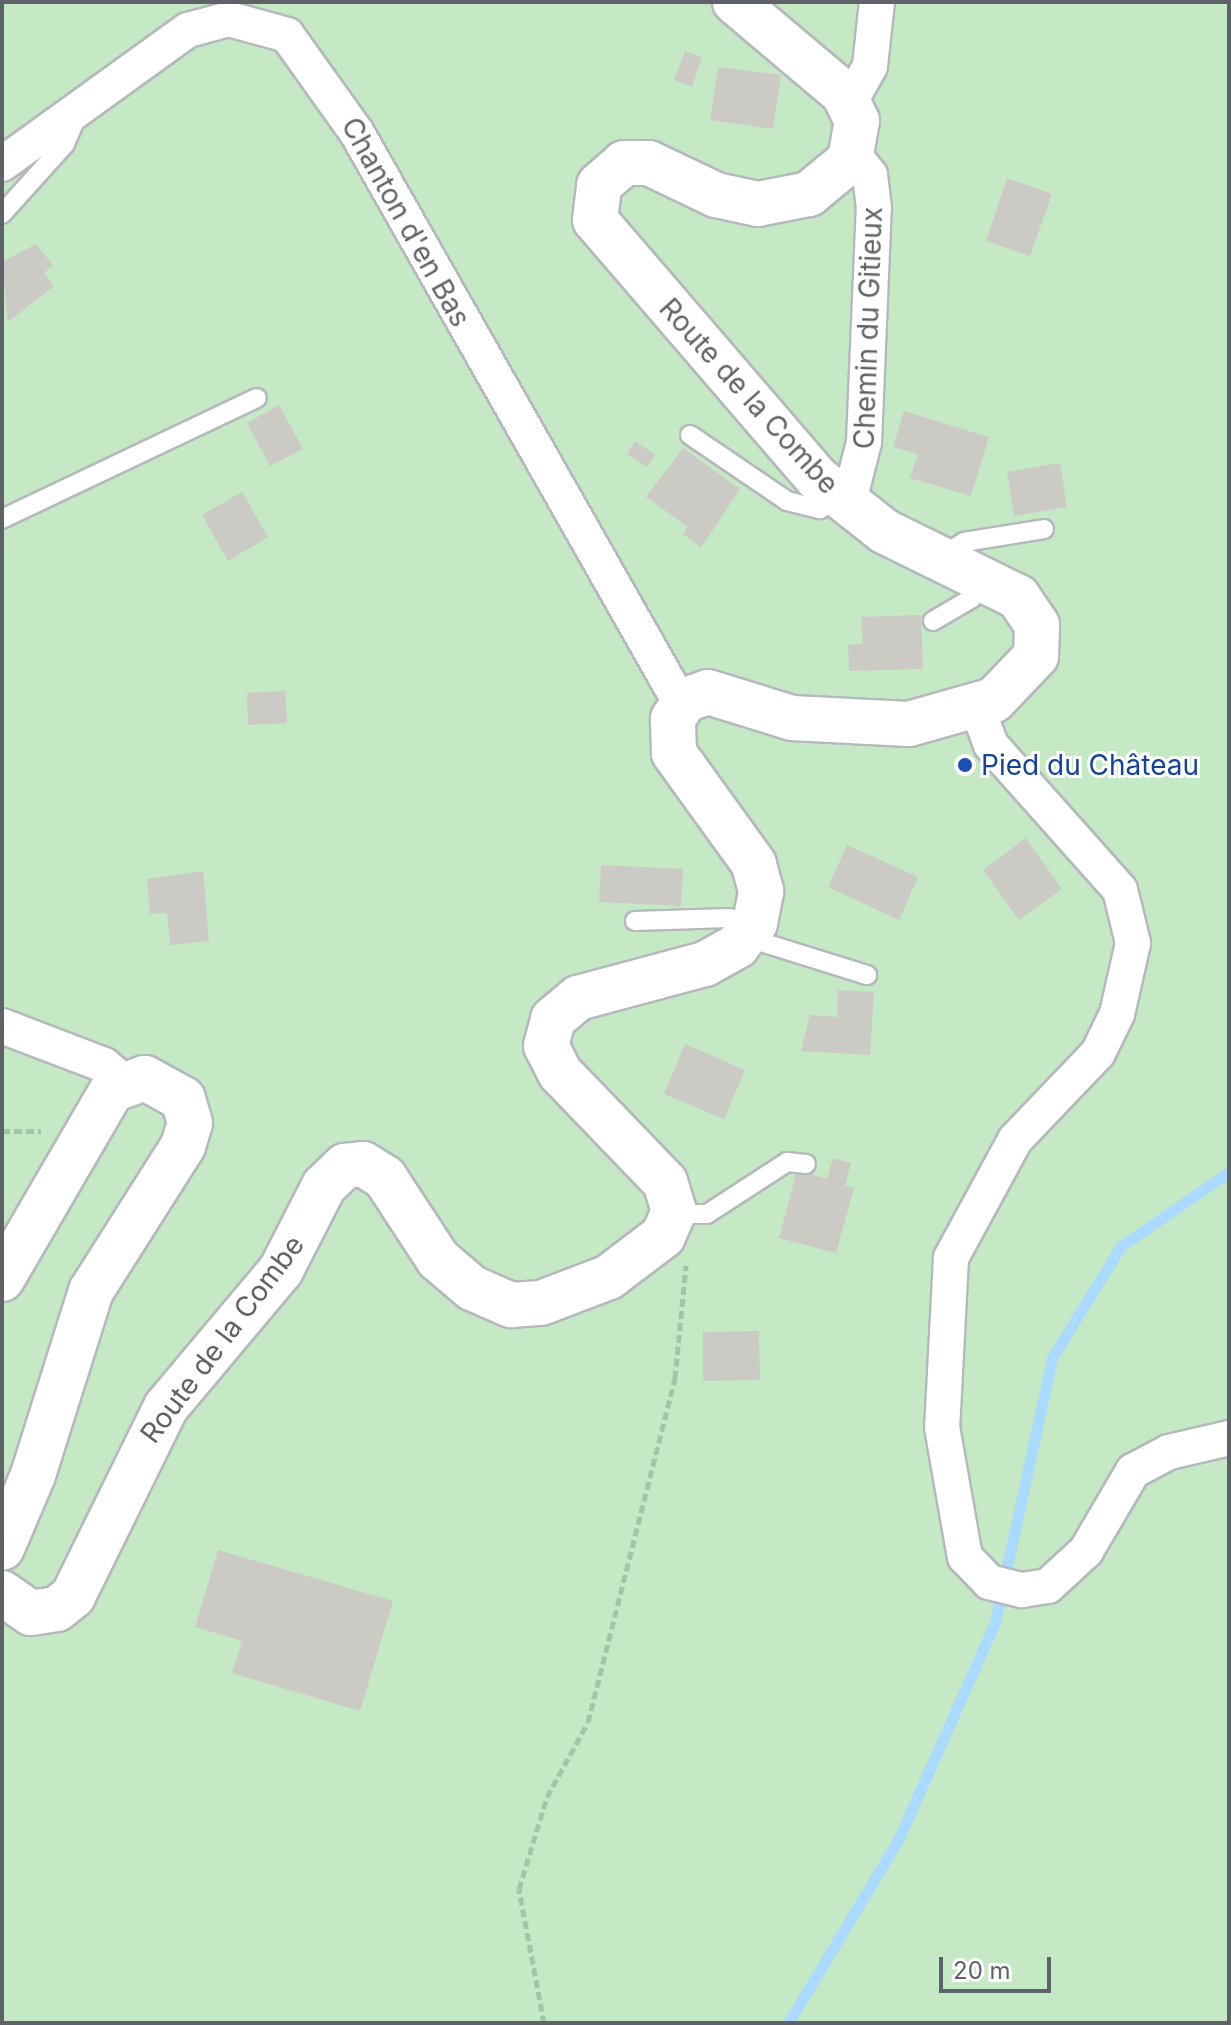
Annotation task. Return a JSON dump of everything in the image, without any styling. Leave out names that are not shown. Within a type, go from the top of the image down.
[{"type":"street","points":[[735,2],[822,69],[850,102]]},
{"type":"street","points":[[853,154],[850,102],[870,66],[877,2]]},
{"type":"street","name":"Chanton d'en Bas","points":[[2,164],[161,46],[209,22],[257,22],[299,47],[357,133],[681,704]]},
{"type":"street","name":"Route de la Combe","points":[[681,704],[708,692],[792,718],[870,727],[977,707],[1022,678],[1039,635],[1026,605],[987,579],[941,559],[843,501],[606,237],[592,201],[612,171],[642,162],[731,200],[783,202],[818,189],[853,154]]},
{"type":"street","name":"Chemin du Gitieux","points":[[843,501],[864,442],[874,208],[870,175],[853,154]]},
{"type":"street","points":[[670,1222],[665,1182],[554,1065],[547,1037],[553,1019],[578,998],[705,964],[750,931],[761,891],[754,864],[674,753],[672,728],[681,704]]},
{"type":"street","points":[[977,707],[996,752],[1120,890],[1133,943],[1117,1014],[1098,1053],[1015,1140],[951,1258],[942,1427],[956,1531],[972,1570],[989,1582],[1022,1590],[1048,1586],[1086,1551],[1133,1471],[1169,1452],[1229,1438]]},
{"type":"street","points":[[2,1026],[104,1065],[124,1082]]},
{"type":"street","points":[[2,1279],[51,1203],[95,1109],[124,1082],[149,1079],[174,1092],[187,1107],[188,1133],[91,1291],[33,1475],[2,1548]]},
{"type":"street","name":"Route de la Combe","points":[[2,1593],[31,1613],[57,1609],[73,1596],[166,1407],[281,1270],[324,1186],[345,1166],[378,1172],[447,1268],[511,1305],[541,1303],[609,1277],[670,1222]]},
{"type":"lane","points":[[2,214],[74,132],[77,108]]},
{"type":"lane","points":[[2,519],[257,398]]},
{"type":"lane","points":[[690,435],[787,501],[820,509],[843,501]]},
{"type":"lane","points":[[941,559],[964,542],[1044,529]]},
{"type":"lane","points":[[933,621],[972,598],[987,579]]},
{"type":"lane","points":[[635,921],[729,918],[750,931],[867,975]]},
{"type":"lane","points":[[670,1222],[707,1214],[787,1162],[806,1164]]},
{"type":"path","points":[[544,2023],[519,1889],[547,1797],[588,1722],[675,1378],[691,1278],[670,1222]]},
{"type":"green space","points":[[2,2],[1229,2],[1229,2023],[2,2023]]},
{"type":"building","points":[[685,51],[702,57],[692,87],[674,80]]},
{"type":"building","points":[[718,67],[781,75],[773,129],[710,120]]},
{"type":"building","points":[[1007,178],[1052,194],[1030,256],[986,241]]},
{"type":"building","points":[[36,244],[53,265],[44,273],[54,286],[8,322],[2,262]]},
{"type":"building","points":[[279,405],[303,449],[270,466],[247,423]]},
{"type":"building","points":[[904,411],[989,437],[971,496],[910,478],[918,454],[893,447]]},
{"type":"building","points":[[635,441],[655,455],[647,467],[627,454]]},
{"type":"building","points":[[683,448],[740,489],[701,548],[683,534],[688,527],[646,497]]},
{"type":"building","points":[[1060,463],[1067,507],[1014,516],[1007,472]]},
{"type":"building","points":[[242,492],[268,537],[228,561],[202,515]]},
{"type":"building","points":[[921,615],[923,669],[849,671],[848,645],[863,644],[861,617]]},
{"type":"building","points":[[285,691],[287,723],[248,725],[247,693]]},
{"type":"building","points":[[1026,838],[1062,889],[1019,920],[983,870]]},
{"type":"building","points":[[847,845],[918,877],[899,920],[828,887]]},
{"type":"building","points":[[601,865],[683,869],[681,906],[599,902]]},
{"type":"building","points":[[203,871],[209,941],[170,945],[167,913],[150,914],[147,879]]},
{"type":"building","points":[[838,990],[874,992],[870,1055],[801,1051],[810,1015],[837,1017]]},
{"type":"building","points":[[685,1044],[745,1070],[724,1119],[664,1094]]},
{"type":"building","points":[[833,1158],[851,1163],[845,1186],[854,1188],[836,1253],[779,1238],[797,1170],[827,1179]]},
{"type":"building","points":[[759,1331],[760,1380],[703,1381],[703,1332]]},
{"type":"building","points":[[218,1550],[393,1601],[360,1711],[232,1673],[242,1641],[195,1627]]},
{"type":"waterway","points":[[788,2023],[899,1838],[995,1622],[1052,1358],[1121,1246],[1229,1172]]},
{"type":"place","name":"Pied du Château","points":[[965,765]]}]
